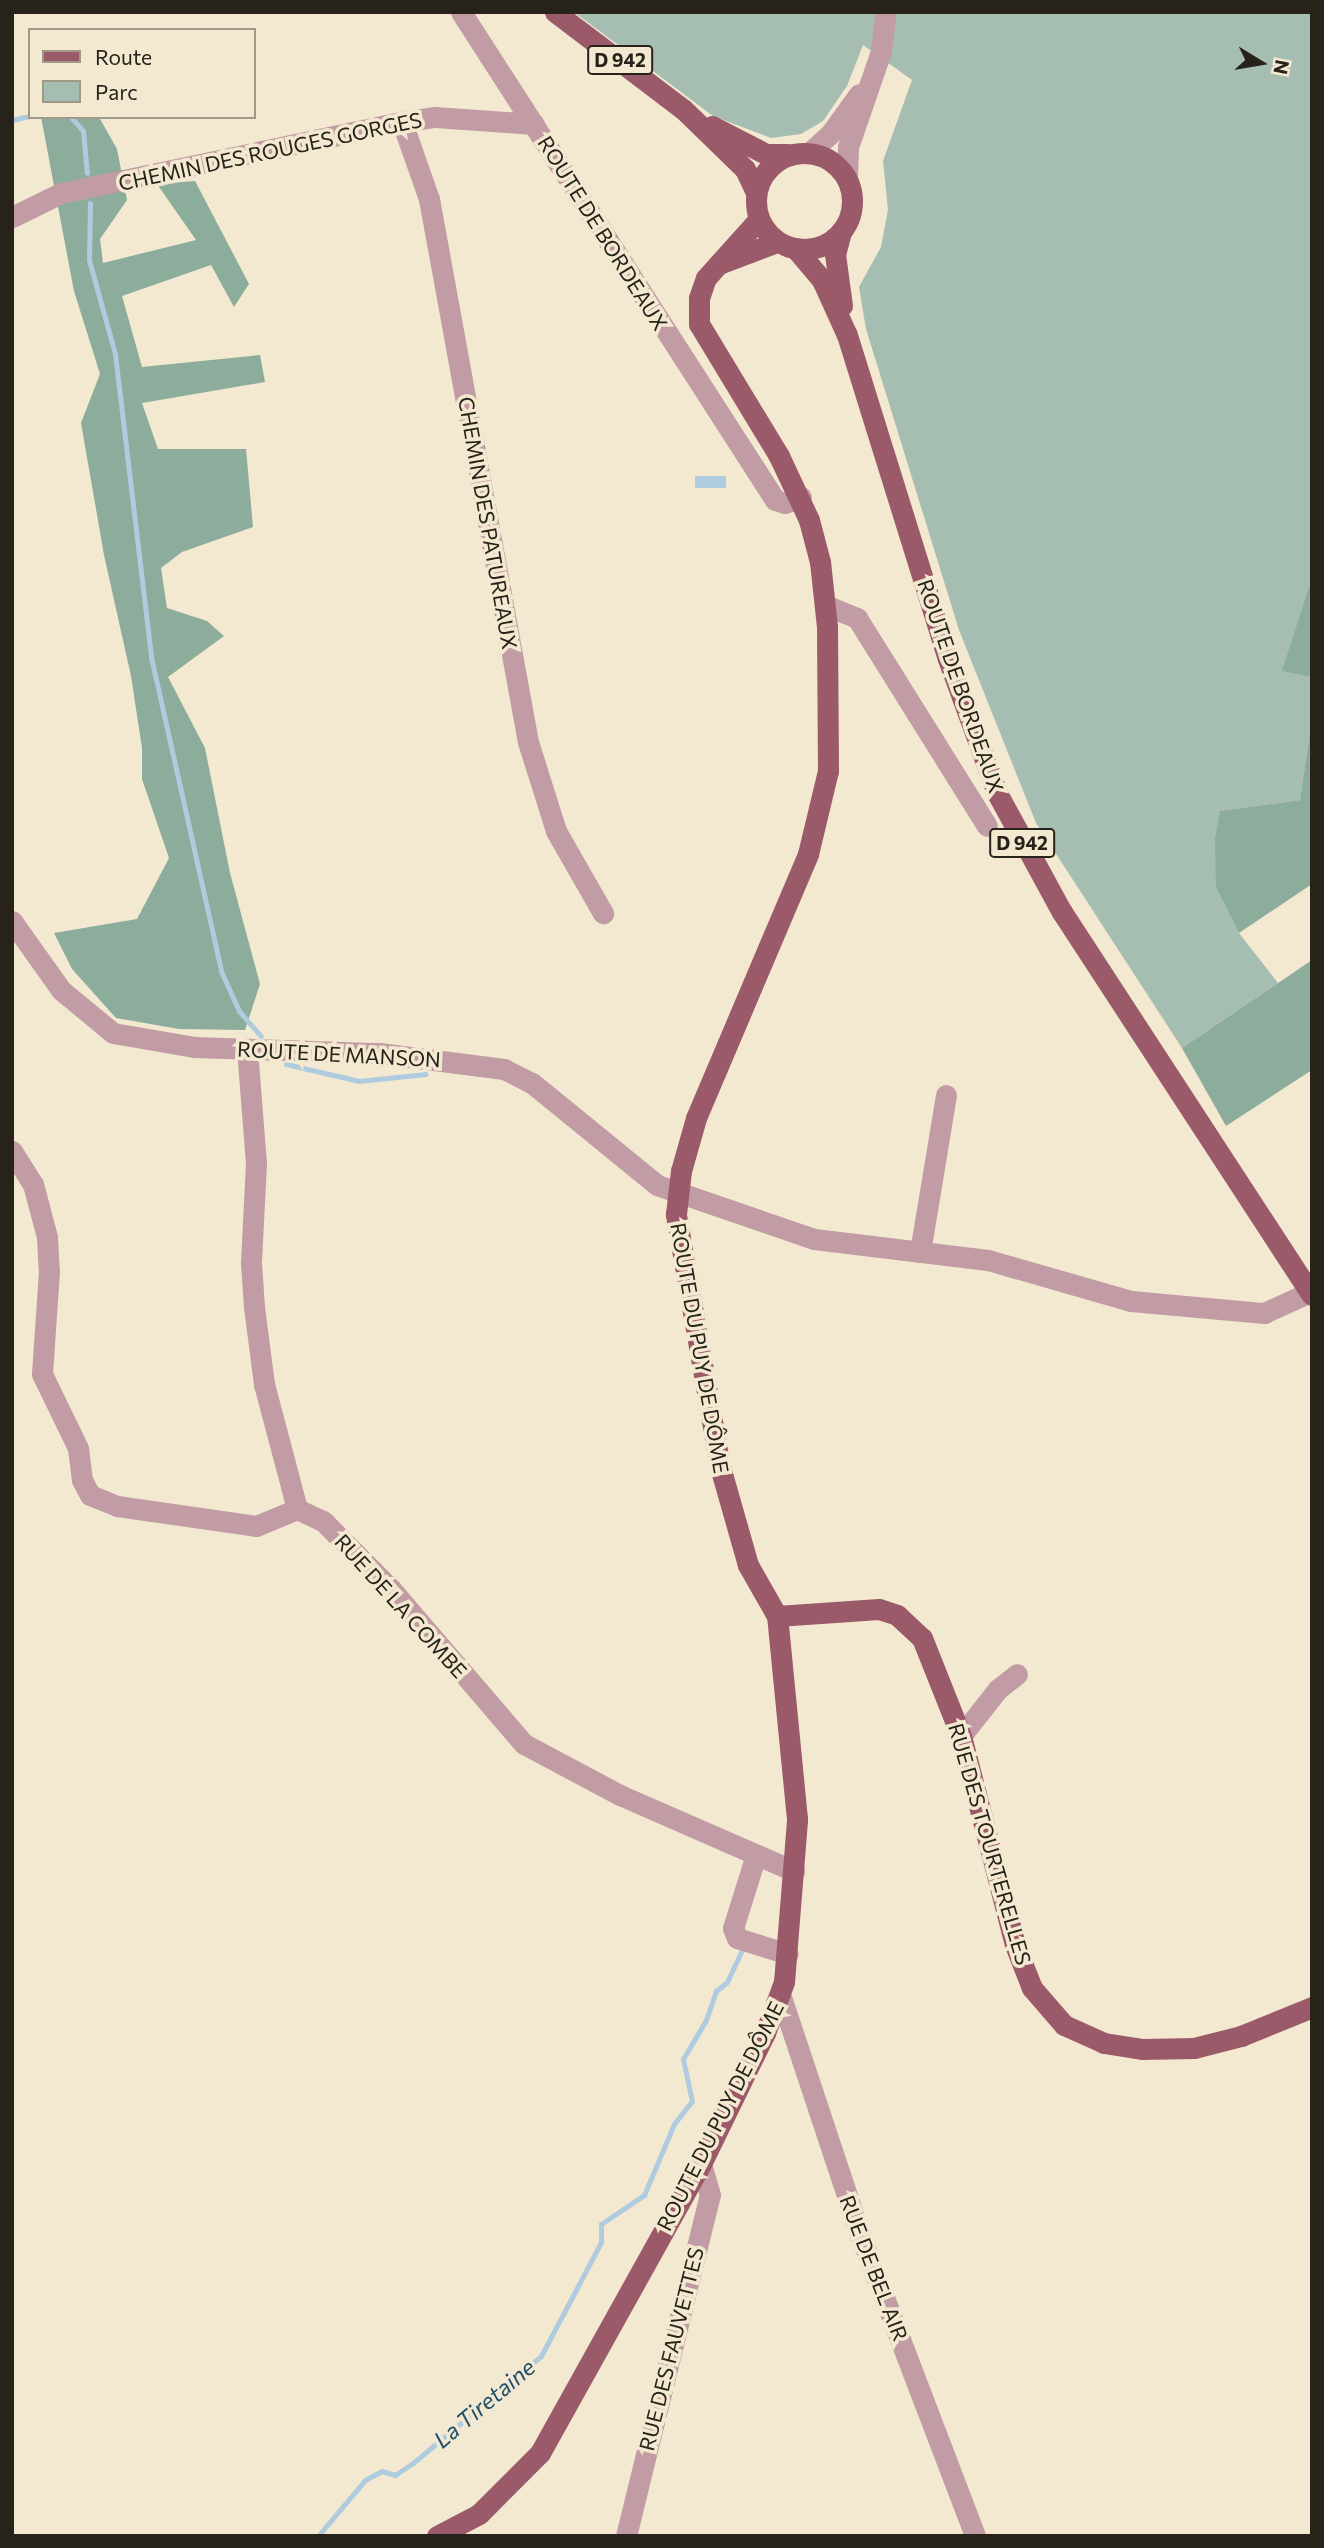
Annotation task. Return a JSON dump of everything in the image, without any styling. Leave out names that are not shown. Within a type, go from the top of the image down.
[{"type":"main road","name":"D 942","points":[[555,12],[683,109],[745,169],[756,193]]},
{"type":"main road","name":"D 942","points":[[683,109],[766,154],[788,154]]},
{"type":"main road","points":[[713,266],[786,245],[825,245],[841,232],[853,203],[847,178],[826,157],[810,152],[788,154],[772,163],[756,193],[758,219],[786,245]]},
{"type":"main road","name":"ROUTE DU PUY DE DÔME","points":[[442,2535],[479,2514],[540,2453],[701,2164],[781,1997],[788,1954],[794,1871],[793,1753],[777,1616],[748,1564],[720,1468],[677,1228],[677,1194],[696,1118],[817,823],[829,752],[825,605],[820,562],[801,497],[699,324],[702,287],[713,266],[758,219]]},
{"type":"main road","name":"ROUTE DE BORDEAUX","points":[[841,232],[836,275],[847,335],[948,659],[998,793],[1062,912],[1311,1294]]},
{"type":"main road","name":"ROUTE DE BORDEAUX","points":[[786,245],[822,280],[847,335]]},
{"type":"main road","name":"RUE DES TOURTERELLES","points":[[777,1616],[879,1609],[897,1615],[922,1638],[935,1662],[961,1736],[1015,1945],[1032,1988],[1064,2025],[1117,2045],[1194,2049],[1241,2036],[1312,2007]]},
{"type":"street","name":"ROUTE DE BORDEAUX","points":[[461,12],[775,500],[785,503],[801,497]]},
{"type":"street","points":[[847,178],[848,147],[874,72],[886,12]]},
{"type":"street","points":[[810,152],[831,134],[874,72]]},
{"type":"street","name":"CHEMIN DES ROUGES GORGES","points":[[12,217],[61,193],[402,122],[435,117],[534,124]]},
{"type":"street","name":"CHEMIN DES PATUREAUX","points":[[402,122],[429,199],[528,742],[556,831],[603,913]]},
{"type":"street","points":[[714,407],[739,393]]},
{"type":"street","name":"ROUTE DE BORDEAUX","points":[[825,605],[857,618],[987,826]]},
{"type":"street","name":"ROUTE DE MANSON","points":[[12,921],[61,990],[113,1033],[159,1044],[379,1053],[504,1069],[532,1083],[648,1178],[677,1194],[743,1212],[814,1239],[988,1260],[1100,1296],[1164,1304],[1264,1313],[1311,1294]]},
{"type":"street","points":[[12,1151],[33,1184],[47,1237],[49,1271],[42,1374],[78,1448],[82,1480],[90,1495],[117,1506],[256,1526],[297,1509],[264,1384],[254,1307],[251,1263],[256,1163],[247,1049]]},
{"type":"street","points":[[920,1252],[946,1094]]},
{"type":"street","name":"RUE DE LA COMBE","points":[[297,1509],[324,1521],[391,1589],[524,1744],[620,1795],[755,1858],[794,1871]]},
{"type":"street","points":[[961,1736],[998,1689],[1017,1674]]},
{"type":"street","points":[[755,1858],[733,1928],[737,1938],[788,1954]]},
{"type":"street","name":"RUE DE BEL AIR","points":[[781,1997],[861,2238],[975,2536]]},
{"type":"street","name":"RUE DES FAUVETTES","points":[[626,2536],[710,2195],[701,2164]]},
{"type":"green space","points":[[574,12],[1312,12],[1312,577],[1283,670],[1312,677],[1312,717],[1300,800],[1220,811],[1216,888],[1239,933],[1278,983],[1182,1048],[1036,823],[959,630],[866,329],[859,287],[881,247],[888,210],[883,161],[912,80],[863,45],[847,86],[823,121],[801,134],[771,138],[713,116]]},
{"type":"green space","points":[[41,119],[100,119],[117,149],[127,200],[100,239],[103,263],[196,240],[157,184],[195,181],[249,284],[234,307],[211,265],[122,296],[142,367],[260,355],[265,382],[142,403],[158,449],[246,449],[253,527],[182,552],[161,568],[167,608],[207,621],[224,636],[168,677],[205,748],[230,873],[260,984],[245,1030],[179,1029],[116,1018],[72,969],[54,933],[137,919],[169,858],[142,779],[142,748],[131,676],[104,555],[81,423],[100,374],[74,291]]},
{"type":"green space","points":[[1312,577],[1312,677],[1282,671]]},
{"type":"green space","points":[[1312,717],[1312,884],[1239,933],[1216,888],[1215,839],[1220,811],[1300,800]]},
{"type":"green space","points":[[1312,960],[1312,1070],[1226,1126],[1182,1048]]},
{"type":"water","points":[[695,476],[726,476],[726,488],[695,488]]},
{"type":"waterway","points":[[12,120],[28,116]]},
{"type":"waterway","points":[[73,119],[83,131],[87,173]]},
{"type":"waterway","points":[[90,203],[89,260],[115,354],[151,657],[221,971],[239,1011],[261,1036]]},
{"type":"waterway","points":[[286,1064],[359,1081],[426,1074]]},
{"type":"waterway","name":"La Tiretaine","points":[[318,2536],[365,2480],[382,2471],[395,2475],[413,2463],[541,2356],[601,2242],[601,2224],[644,2195],[674,2124],[692,2101],[683,2059],[706,2020],[716,1991],[727,1982],[744,1946]]}]
